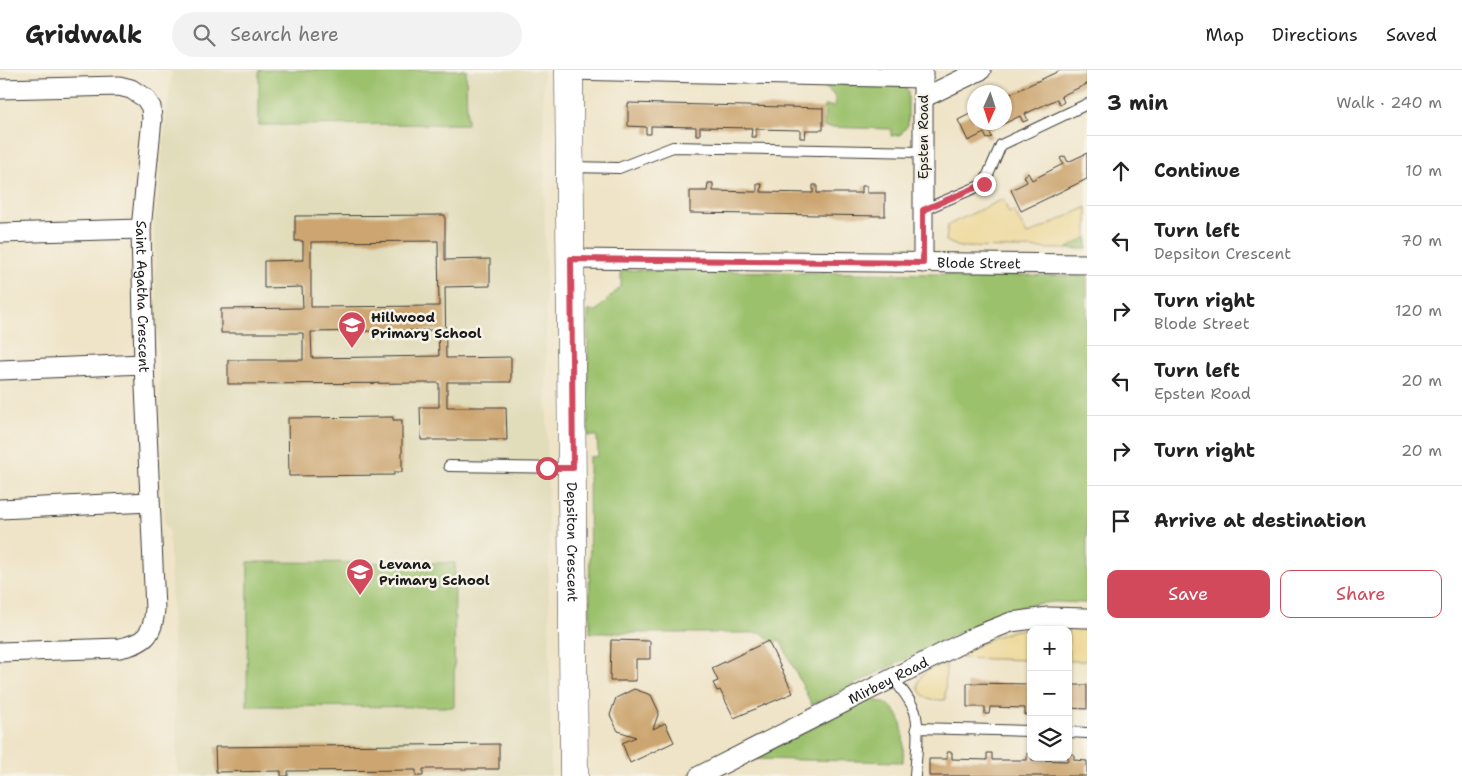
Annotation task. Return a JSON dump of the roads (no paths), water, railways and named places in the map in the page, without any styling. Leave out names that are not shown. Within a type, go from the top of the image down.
[{"type":"street","points":[[569,70],[923,74]]},
{"type":"street","name":"Depsiton Crescent","points":[[569,70],[574,776]]},
{"type":"street","points":[[923,98],[981,70]]},
{"type":"street","name":"Epsten Road","points":[[923,74],[923,263]]},
{"type":"street","name":"Saint Agatha Crescent","points":[[0,90],[118,86],[131,89],[146,98],[151,107],[150,147],[141,229],[144,364],[155,609],[154,624],[149,634],[142,641],[120,648],[0,652]]},
{"type":"street","points":[[0,233],[141,229]]},
{"type":"street","name":"Blode Street","points":[[571,259],[1087,264]]},
{"type":"street","points":[[0,370],[144,364]]},
{"type":"street","points":[[0,509],[150,502]]},
{"type":"street","name":"Mirbey Road","points":[[699,776],[978,635],[1011,622],[1048,617],[1087,618]]},
{"type":"lane","points":[[923,210],[984,184],[1002,146],[1087,104]]},
{"type":"lane","points":[[570,167],[619,168],[673,147],[923,152]]},
{"type":"lane","points":[[449,466],[573,468]]},
{"type":"lane","points":[[894,679],[915,712],[915,776]]},
{"type":"lane","points":[[916,728],[1027,731]]},
{"type":"lane","points":[[1072,732],[1087,733]]},
{"type":"place","name":"Hillwood Primary School","points":[[352,349]]},
{"type":"place","name":"Levana Primary School","points":[[360,596]]}]
